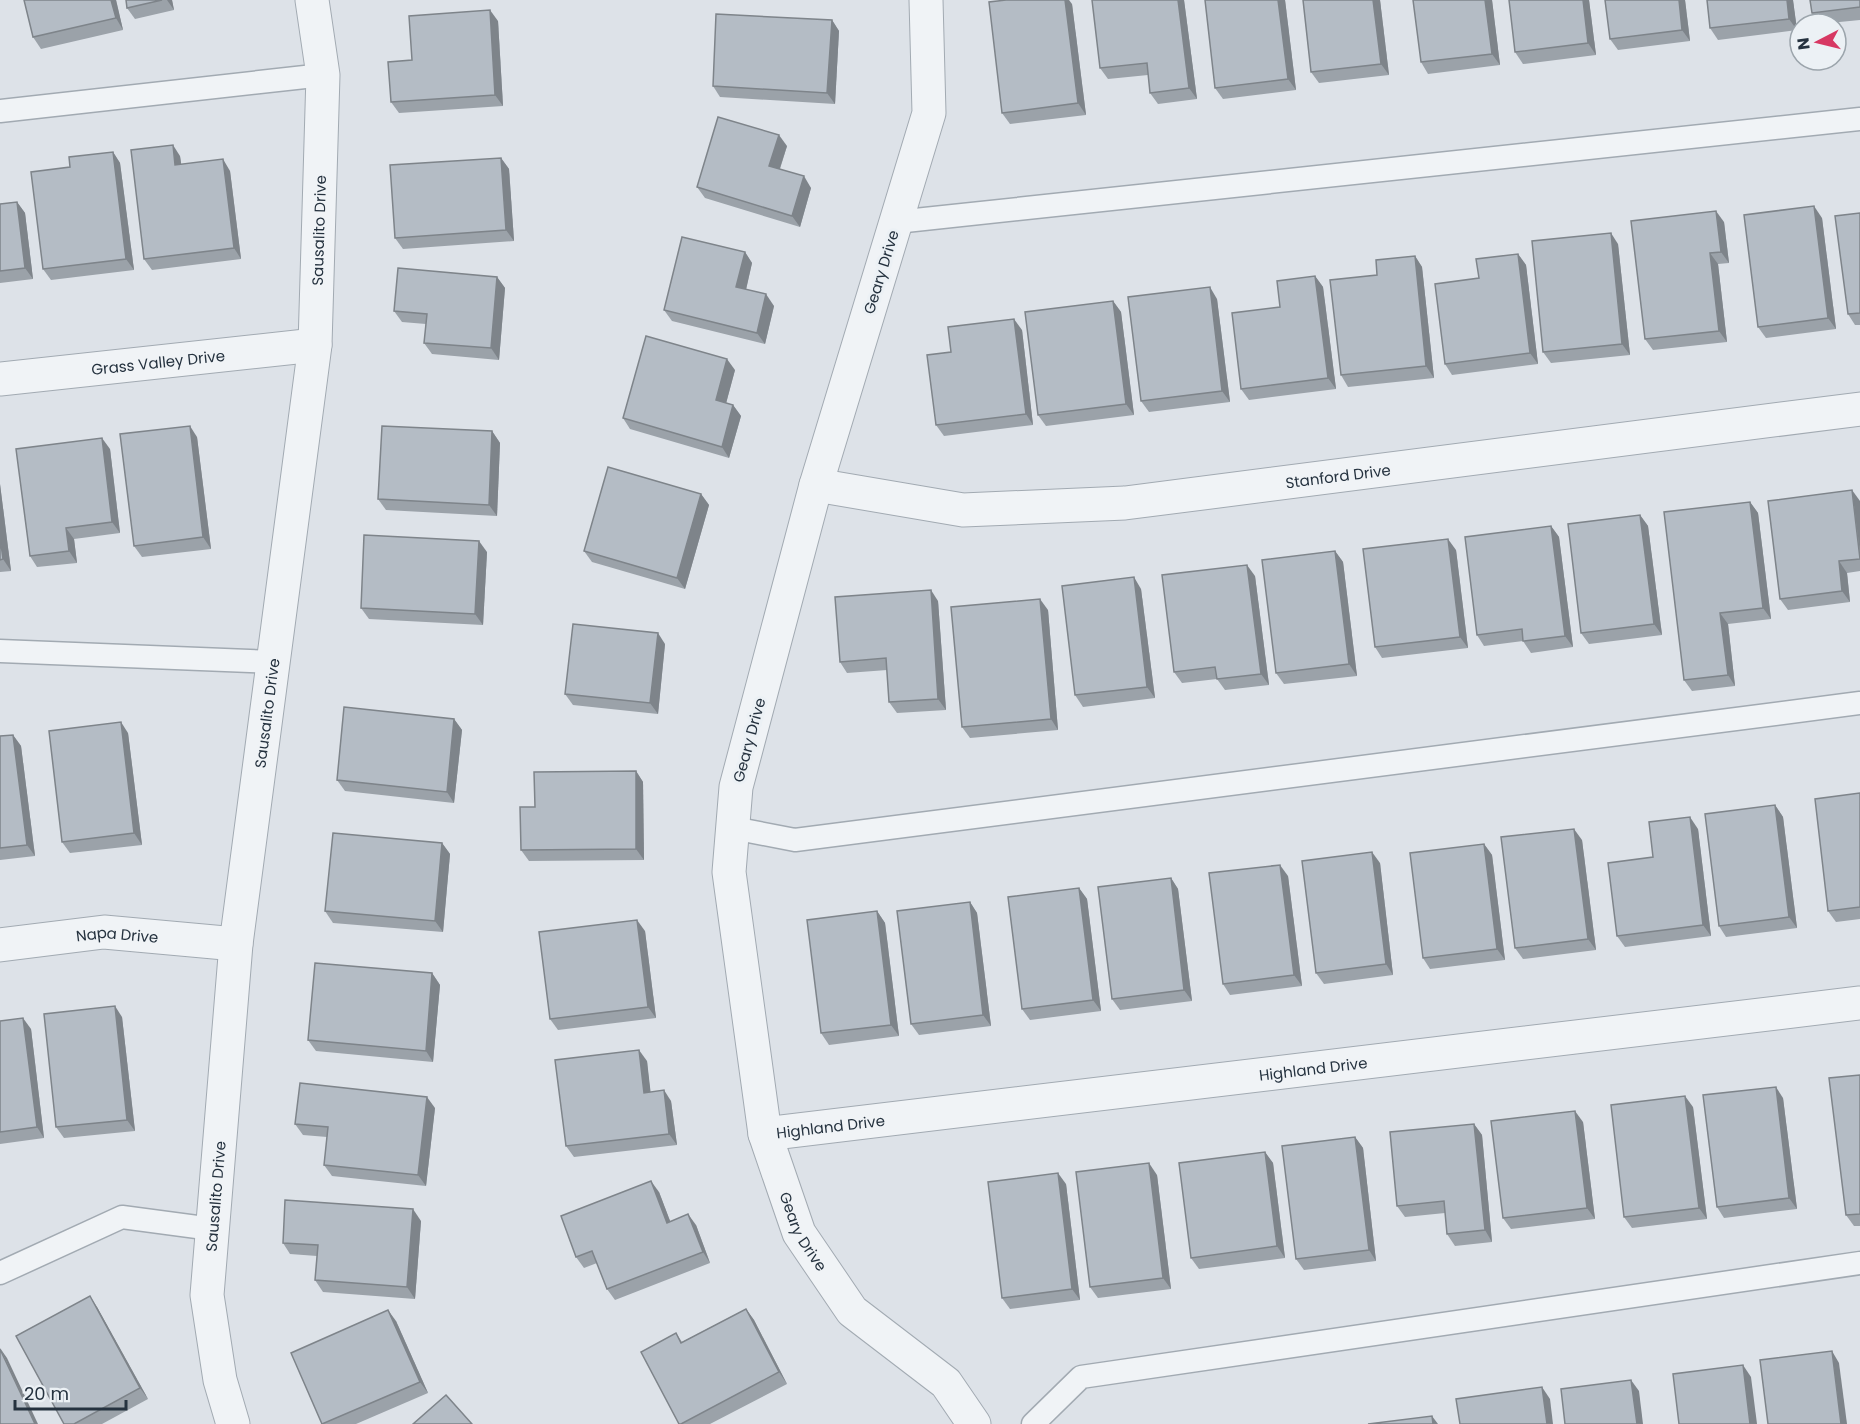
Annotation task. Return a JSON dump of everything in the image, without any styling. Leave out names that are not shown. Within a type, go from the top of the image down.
[{"type":"street","name":"Sausalito Drive","points":[[233,1424],[220,1380],[207,1295],[236,944],[315,345],[324,75],[312,0]]},
{"type":"street","name":"Geary Drive","points":[[926,0],[929,113],[816,485],[736,787],[729,872],[765,1134],[799,1233],[852,1311],[946,1383],[974,1424]]},
{"type":"street","name":"Grass Valley Drive","points":[[0,379],[315,345]]},
{"type":"street","name":"Stanford Drive","points":[[816,485],[963,510],[1125,503],[1860,409]]},
{"type":"street","name":"Napa Drive","points":[[0,945],[104,932],[236,944]]},
{"type":"street","name":"Highland Drive","points":[[765,1134],[1860,1002]]},
{"type":"lane","points":[[0,111],[324,75]]},
{"type":"lane","points":[[896,222],[1860,119]]},
{"type":"lane","points":[[0,651],[273,662]]},
{"type":"lane","points":[[733,828],[795,840],[1860,703]]},
{"type":"lane","points":[[0,1274],[122,1217],[212,1229]]},
{"type":"lane","points":[[1033,1424],[1082,1377],[1860,1263]]},
{"type":"building","points":[[24,0],[111,0],[116,18],[33,37]]},
{"type":"building","points":[[126,0],[162,0],[127,8]]},
{"type":"building","points":[[1065,0],[1078,103],[1002,113],[989,2]]},
{"type":"building","points":[[1092,0],[1178,0],[1189,88],[1150,93],[1147,63],[1100,68]]},
{"type":"building","points":[[1205,0],[1278,0],[1288,79],[1215,88]]},
{"type":"building","points":[[1303,0],[1373,0],[1381,64],[1311,72]]},
{"type":"building","points":[[1413,0],[1485,0],[1492,54],[1421,62]]},
{"type":"building","points":[[1509,0],[1583,0],[1588,43],[1515,52]]},
{"type":"building","points":[[1605,0],[1679,0],[1682,30],[1610,39]]},
{"type":"building","points":[[1707,0],[1787,0],[1788,19],[1710,28]]},
{"type":"building","points":[[1810,0],[1860,0],[1860,7],[1812,12]]},
{"type":"building","points":[[490,10],[495,95],[391,102],[388,62],[412,60],[409,16]]},
{"type":"building","points":[[716,14],[832,20],[827,93],[713,86]]},
{"type":"building","points":[[718,117],[779,135],[769,166],[804,176],[792,216],[697,187]]},
{"type":"building","points":[[173,145],[175,165],[223,159],[234,248],[144,259],[131,150]]},
{"type":"building","points":[[113,152],[126,259],[43,269],[31,172],[70,167],[69,157]]},
{"type":"building","points":[[501,158],[506,230],[395,238],[390,165]]},
{"type":"building","points":[[17,202],[25,268],[0,271],[0,204]]},
{"type":"building","points":[[1814,206],[1828,318],[1758,327],[1744,215]]},
{"type":"building","points":[[1716,211],[1721,252],[1710,253],[1719,331],[1645,339],[1631,221]]},
{"type":"building","points":[[1860,213],[1860,313],[1848,314],[1835,216]]},
{"type":"building","points":[[1611,233],[1622,344],[1543,352],[1532,241]]},
{"type":"building","points":[[682,237],[745,252],[736,287],[766,294],[757,333],[664,310]]},
{"type":"building","points":[[1518,254],[1530,353],[1445,364],[1435,284],[1479,278],[1476,259]]},
{"type":"building","points":[[1415,256],[1426,366],[1341,375],[1330,280],[1377,275],[1376,260]]},
{"type":"building","points":[[398,268],[497,277],[491,348],[424,343],[427,314],[394,311]]},
{"type":"building","points":[[1315,276],[1328,378],[1241,389],[1232,313],[1280,307],[1277,281]]},
{"type":"building","points":[[1210,287],[1222,391],[1141,401],[1128,297]]},
{"type":"building","points":[[1113,301],[1126,404],[1038,415],[1025,312]]},
{"type":"building","points":[[1014,319],[1026,414],[936,425],[927,355],[951,352],[948,327]]},
{"type":"building","points":[[646,336],[727,359],[716,400],[733,405],[722,447],[623,418]]},
{"type":"building","points":[[190,426],[203,537],[134,546],[120,434]]},
{"type":"building","points":[[382,426],[492,431],[489,505],[378,499]]},
{"type":"building","points":[[102,438],[112,522],[66,528],[69,551],[30,556],[16,449]]},
{"type":"building","points":[[608,467],[701,494],[677,578],[584,551]]},
{"type":"building","points":[[1852,490],[1860,559],[1839,561],[1842,591],[1780,599],[1768,501]]},
{"type":"building","points":[[1750,502],[1763,608],[1720,613],[1728,675],[1684,680],[1664,512]]},
{"type":"building","points":[[1640,515],[1654,624],[1581,633],[1568,524]]},
{"type":"building","points":[[1551,526],[1565,636],[1523,641],[1522,629],[1477,635],[1465,537]]},
{"type":"building","points":[[364,535],[479,541],[475,614],[361,608]]},
{"type":"building","points":[[0,537],[3,559],[0,560]]},
{"type":"building","points":[[1448,539],[1460,637],[1375,647],[1363,549]]},
{"type":"building","points":[[1335,551],[1349,664],[1276,673],[1262,560]]},
{"type":"building","points":[[1247,565],[1261,674],[1217,679],[1215,667],[1174,672],[1162,575]]},
{"type":"building","points":[[1134,577],[1147,687],[1075,695],[1062,586]]},
{"type":"building","points":[[931,590],[938,699],[889,702],[886,658],[840,662],[835,597]]},
{"type":"building","points":[[1040,599],[1051,719],[962,727],[951,607]]},
{"type":"building","points":[[573,624],[658,633],[650,703],[565,694]]},
{"type":"building","points":[[344,707],[454,719],[447,792],[337,780]]},
{"type":"building","points":[[121,722],[134,833],[62,842],[49,731]]},
{"type":"building","points":[[13,735],[27,845],[0,848],[0,736]]},
{"type":"building","points":[[636,771],[636,849],[521,850],[520,807],[535,807],[534,772]]},
{"type":"building","points":[[1860,793],[1860,907],[1828,911],[1815,799]]},
{"type":"building","points":[[1775,805],[1789,917],[1719,926],[1705,814]]},
{"type":"building","points":[[1690,817],[1703,925],[1617,936],[1608,863],[1653,857],[1649,822]]},
{"type":"building","points":[[1574,829],[1588,939],[1515,948],[1501,837]]},
{"type":"building","points":[[333,833],[442,843],[435,921],[325,911]]},
{"type":"building","points":[[1484,844],[1497,949],[1423,958],[1410,853]]},
{"type":"building","points":[[1372,852],[1386,964],[1316,973],[1302,861]]},
{"type":"building","points":[[1280,865],[1294,975],[1223,984],[1209,873]]},
{"type":"building","points":[[1171,878],[1184,990],[1112,999],[1098,887]]},
{"type":"building","points":[[1079,888],[1093,1000],[1022,1009],[1008,897]]},
{"type":"building","points":[[970,902],[983,1015],[911,1024],[897,911]]},
{"type":"building","points":[[877,911],[891,1025],[821,1033],[807,920]]},
{"type":"building","points":[[637,920],[648,1007],[550,1019],[539,932]]},
{"type":"building","points":[[315,963],[432,973],[426,1051],[308,1040]]},
{"type":"building","points":[[115,1006],[127,1120],[56,1127],[44,1014]]},
{"type":"building","points":[[23,1018],[37,1127],[0,1132],[0,1021]]},
{"type":"building","points":[[639,1050],[644,1093],[664,1090],[669,1134],[566,1146],[555,1060]]},
{"type":"building","points":[[1860,1075],[1860,1214],[1846,1215],[1829,1078]]},
{"type":"building","points":[[300,1083],[427,1097],[418,1175],[324,1165],[328,1127],[295,1124]]},
{"type":"building","points":[[1776,1087],[1789,1198],[1717,1207],[1703,1095]]},
{"type":"building","points":[[1685,1096],[1699,1208],[1624,1217],[1611,1105]]},
{"type":"building","points":[[1575,1111],[1587,1208],[1503,1218],[1491,1121]]},
{"type":"building","points":[[1474,1124],[1485,1230],[1447,1234],[1444,1201],[1397,1206],[1390,1132]]},
{"type":"building","points":[[1355,1137],[1369,1250],[1296,1259],[1282,1146]]},
{"type":"building","points":[[1265,1152],[1277,1246],[1191,1258],[1179,1163]]},
{"type":"building","points":[[1149,1163],[1163,1278],[1090,1287],[1076,1172]]},
{"type":"building","points":[[1058,1173],[1072,1289],[1002,1298],[988,1182]]},
{"type":"building","points":[[651,1181],[667,1223],[688,1214],[703,1252],[607,1289],[592,1251],[576,1257],[561,1216]]},
{"type":"building","points":[[285,1200],[413,1209],[407,1287],[315,1280],[318,1245],[283,1243]]},
{"type":"building","points":[[90,1296],[140,1388],[74,1424],[64,1424],[16,1336]]},
{"type":"building","points":[[746,1309],[779,1372],[679,1424],[641,1352],[676,1333],[681,1343]]},
{"type":"building","points":[[388,1310],[420,1382],[322,1424],[291,1353]]},
{"type":"building","points":[[0,1349],[35,1424],[0,1424]]},
{"type":"building","points":[[1832,1351],[1841,1424],[1768,1424],[1760,1360]]},
{"type":"building","points":[[1743,1365],[1750,1424],[1679,1424],[1673,1374]]},
{"type":"building","points":[[1631,1380],[1637,1424],[1565,1424],[1561,1389]]},
{"type":"building","points":[[1542,1387],[1547,1424],[1460,1424],[1456,1399]]},
{"type":"building","points":[[446,1395],[472,1424],[413,1424]]},
{"type":"building","points":[[1432,1416],[1433,1424],[1368,1424]]}]
